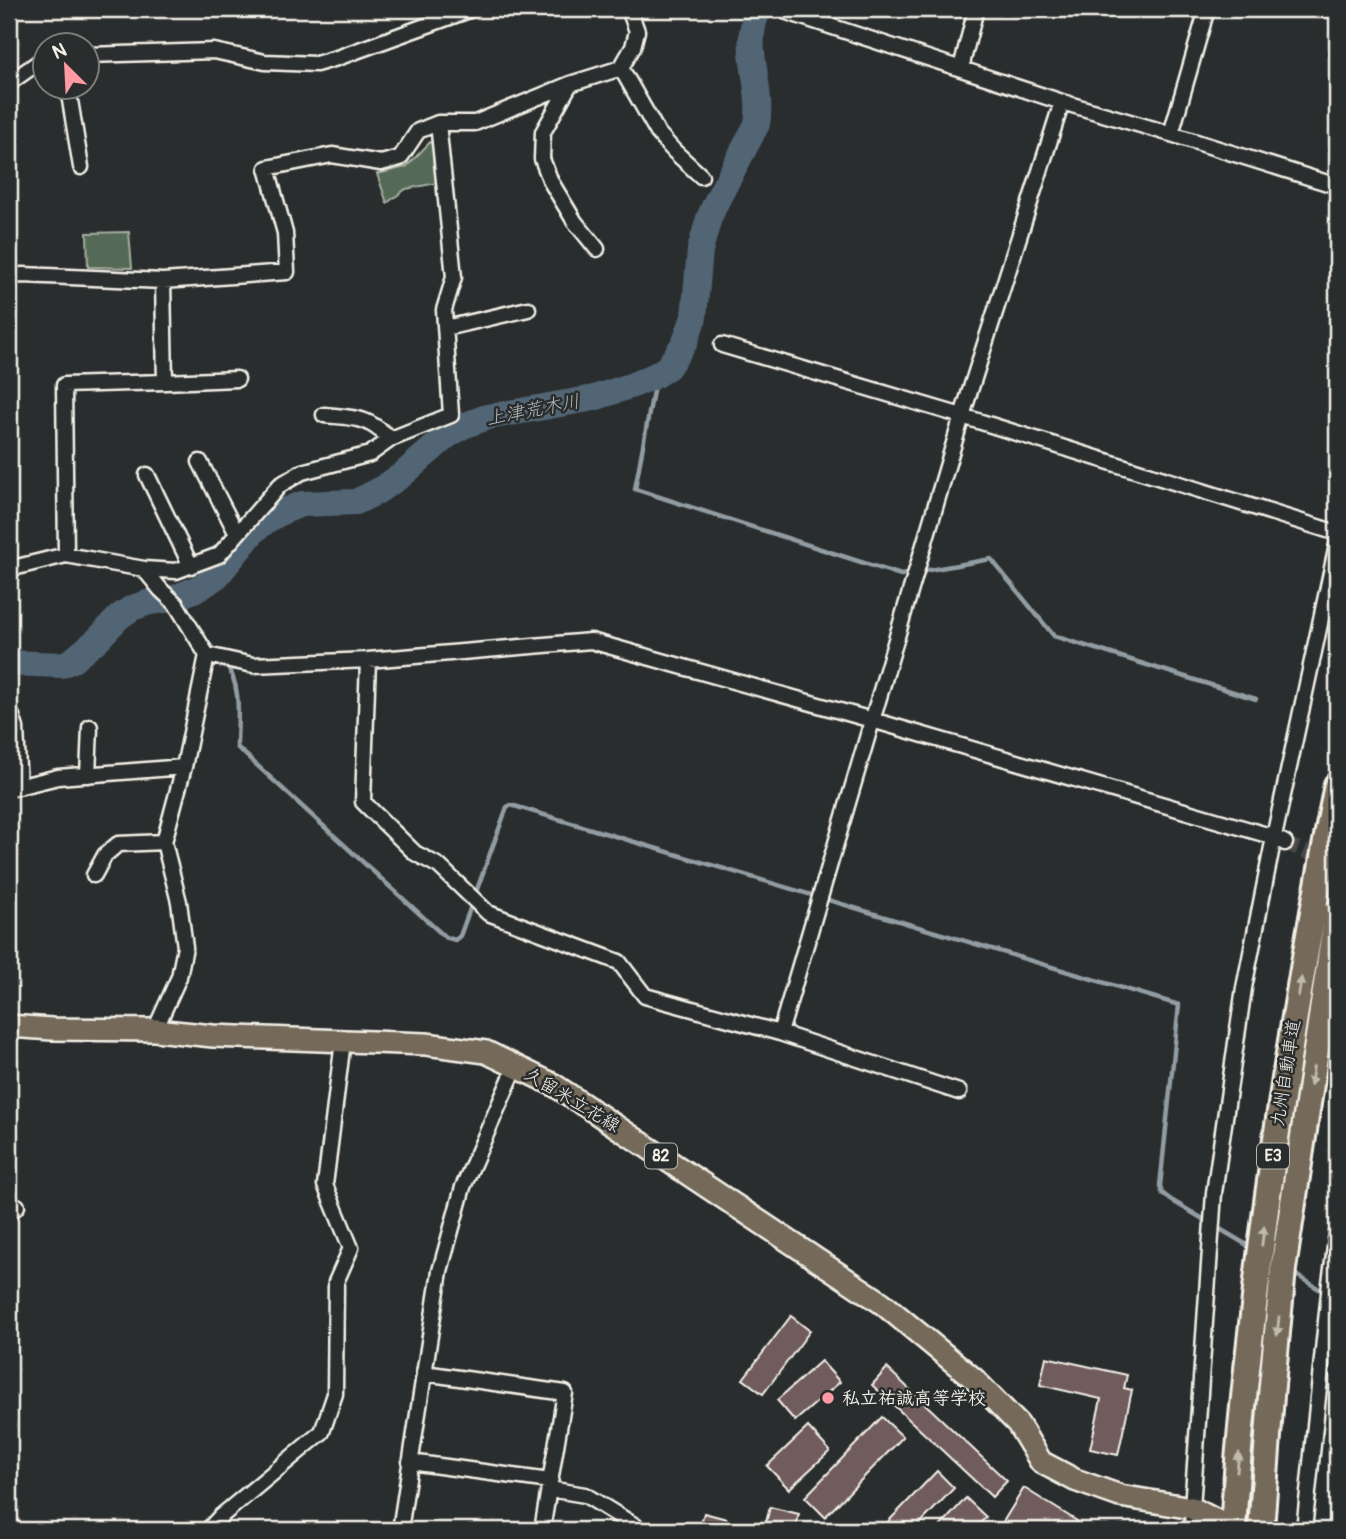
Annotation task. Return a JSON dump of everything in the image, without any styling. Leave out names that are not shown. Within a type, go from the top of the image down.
[{"type":"highway","name":"九州自動車道","points":[[1226,1526],[1236,1483],[1270,1174],[1311,915],[1337,785]]},
{"type":"highway","name":"九州自動車道","points":[[1261,1530],[1283,1269],[1337,912]]},
{"type":"main road","name":"久留米立花線","points":[[9,1026],[155,1030],[213,1036],[426,1044],[486,1052],[554,1085],[881,1303],[974,1379],[1018,1424],[1041,1462],[1075,1480],[1120,1496],[1192,1508],[1226,1526]]},
{"type":"street","points":[[102,55],[214,51],[265,62],[316,64],[472,9]]},
{"type":"street","points":[[9,276],[163,281],[286,272],[285,233],[267,168],[332,155],[381,163],[400,158],[418,131],[438,123],[475,123],[570,84],[621,68],[633,47],[637,31],[629,9]]},
{"type":"street","points":[[961,68],[976,9]]},
{"type":"street","points":[[1171,134],[1207,9]]},
{"type":"street","points":[[785,11],[1062,102],[1337,186]]},
{"type":"street","points":[[9,83],[32,67]]},
{"type":"street","points":[[621,68],[658,133],[701,176]]},
{"type":"street","points":[[570,84],[543,132],[542,159],[551,182],[575,222],[597,249]]},
{"type":"street","points":[[70,102],[81,167]]},
{"type":"street","points":[[780,1033],[962,416],[1062,102]]},
{"type":"street","points":[[9,569],[66,555],[144,569],[176,571],[191,566],[219,555],[280,485],[302,472],[370,454],[391,439],[451,415],[444,310],[454,277],[438,123]]},
{"type":"street","points":[[163,281],[165,382]]},
{"type":"street","points":[[446,328],[528,309]]},
{"type":"street","points":[[722,345],[962,416],[1337,533]]},
{"type":"street","points":[[66,555],[64,385],[237,379]]},
{"type":"street","points":[[324,415],[360,418],[380,429],[391,439]]},
{"type":"street","points":[[200,462],[237,534]]},
{"type":"street","points":[[147,475],[191,566]]},
{"type":"street","points":[[1192,1530],[1214,1193],[1244,988],[1280,840],[1337,545]]},
{"type":"street","points":[[144,569],[176,604],[207,655],[184,766],[164,842],[179,902],[185,947],[179,977],[155,1030]]},
{"type":"street","points":[[207,655],[253,665],[368,660],[591,641],[1280,840]]},
{"type":"street","points":[[368,660],[363,802],[415,853],[439,866],[488,913],[619,962],[645,996],[780,1033],[959,1092]]},
{"type":"street","points":[[12,716],[16,727],[14,788],[58,777],[184,766]]},
{"type":"street","points":[[88,775],[90,727]]},
{"type":"street","points":[[94,875],[105,855],[118,844],[164,842]]},
{"type":"street","points":[[208,1530],[219,1517],[322,1432],[335,1394],[336,1282],[351,1248],[325,1185],[343,1041]]},
{"type":"street","points":[[400,1530],[440,1271],[463,1187],[516,1066]]},
{"type":"street","points":[[1304,1530],[1329,1283],[1337,1233]]},
{"type":"street","points":[[424,1373],[565,1393],[542,1530]]},
{"type":"street","points":[[410,1462],[550,1485],[585,1495],[642,1530]]},
{"type":"green space","points":[[435,137],[437,183],[406,189],[387,203],[377,174],[406,167]]},
{"type":"green space","points":[[129,232],[132,268],[88,267],[87,233]]},
{"type":"building","points":[[791,1316],[810,1331],[763,1394],[743,1379]]},
{"type":"building","points":[[1046,1357],[1127,1375],[1124,1388],[1132,1390],[1118,1455],[1090,1449],[1101,1399],[1040,1385]]},
{"type":"building","points":[[821,1361],[840,1382],[795,1421],[777,1400]]},
{"type":"building","points":[[887,1368],[1007,1481],[992,1497],[872,1385]]},
{"type":"building","points":[[882,1417],[903,1437],[825,1517],[805,1497]]},
{"type":"building","points":[[808,1427],[830,1451],[789,1489],[767,1466]]},
{"type":"building","points":[[937,1471],[954,1488],[914,1530],[880,1530]]},
{"type":"building","points":[[1024,1488],[1077,1521],[1071,1530],[998,1530]]},
{"type":"building","points":[[966,1498],[986,1517],[974,1530],[937,1530]]},
{"type":"building","points":[[770,1507],[799,1514],[795,1530],[764,1530]]},
{"type":"building","points":[[704,1513],[727,1519],[724,1530],[699,1530]]},
{"type":"waterway","name":"上津荒木川","points":[[9,663],[62,665],[73,660],[132,608],[172,599],[201,587],[217,576],[254,531],[266,521],[302,504],[356,502],[402,475],[447,436],[463,426],[487,417],[594,398],[633,385],[668,367],[685,342],[694,317],[700,250],[709,218],[757,124],[758,95],[752,37],[759,9]]},
{"type":"waterway","points":[[656,375],[635,489],[901,575],[991,559],[1054,636],[1256,699]]},
{"type":"waterway","points":[[205,639],[217,654]]},
{"type":"waterway","points":[[225,663],[231,672],[237,693],[237,747],[445,937],[455,940],[460,936],[507,807],[511,805],[1179,1005],[1160,1186],[1162,1193],[1252,1248]]},
{"type":"waterway","points":[[1290,1271],[1324,1292]]},
{"type":"tunnel","points":[[1285,843],[1337,865]]},
{"type":"place","name":"私立祐誠高等学校","points":[[828,1398]]}]
